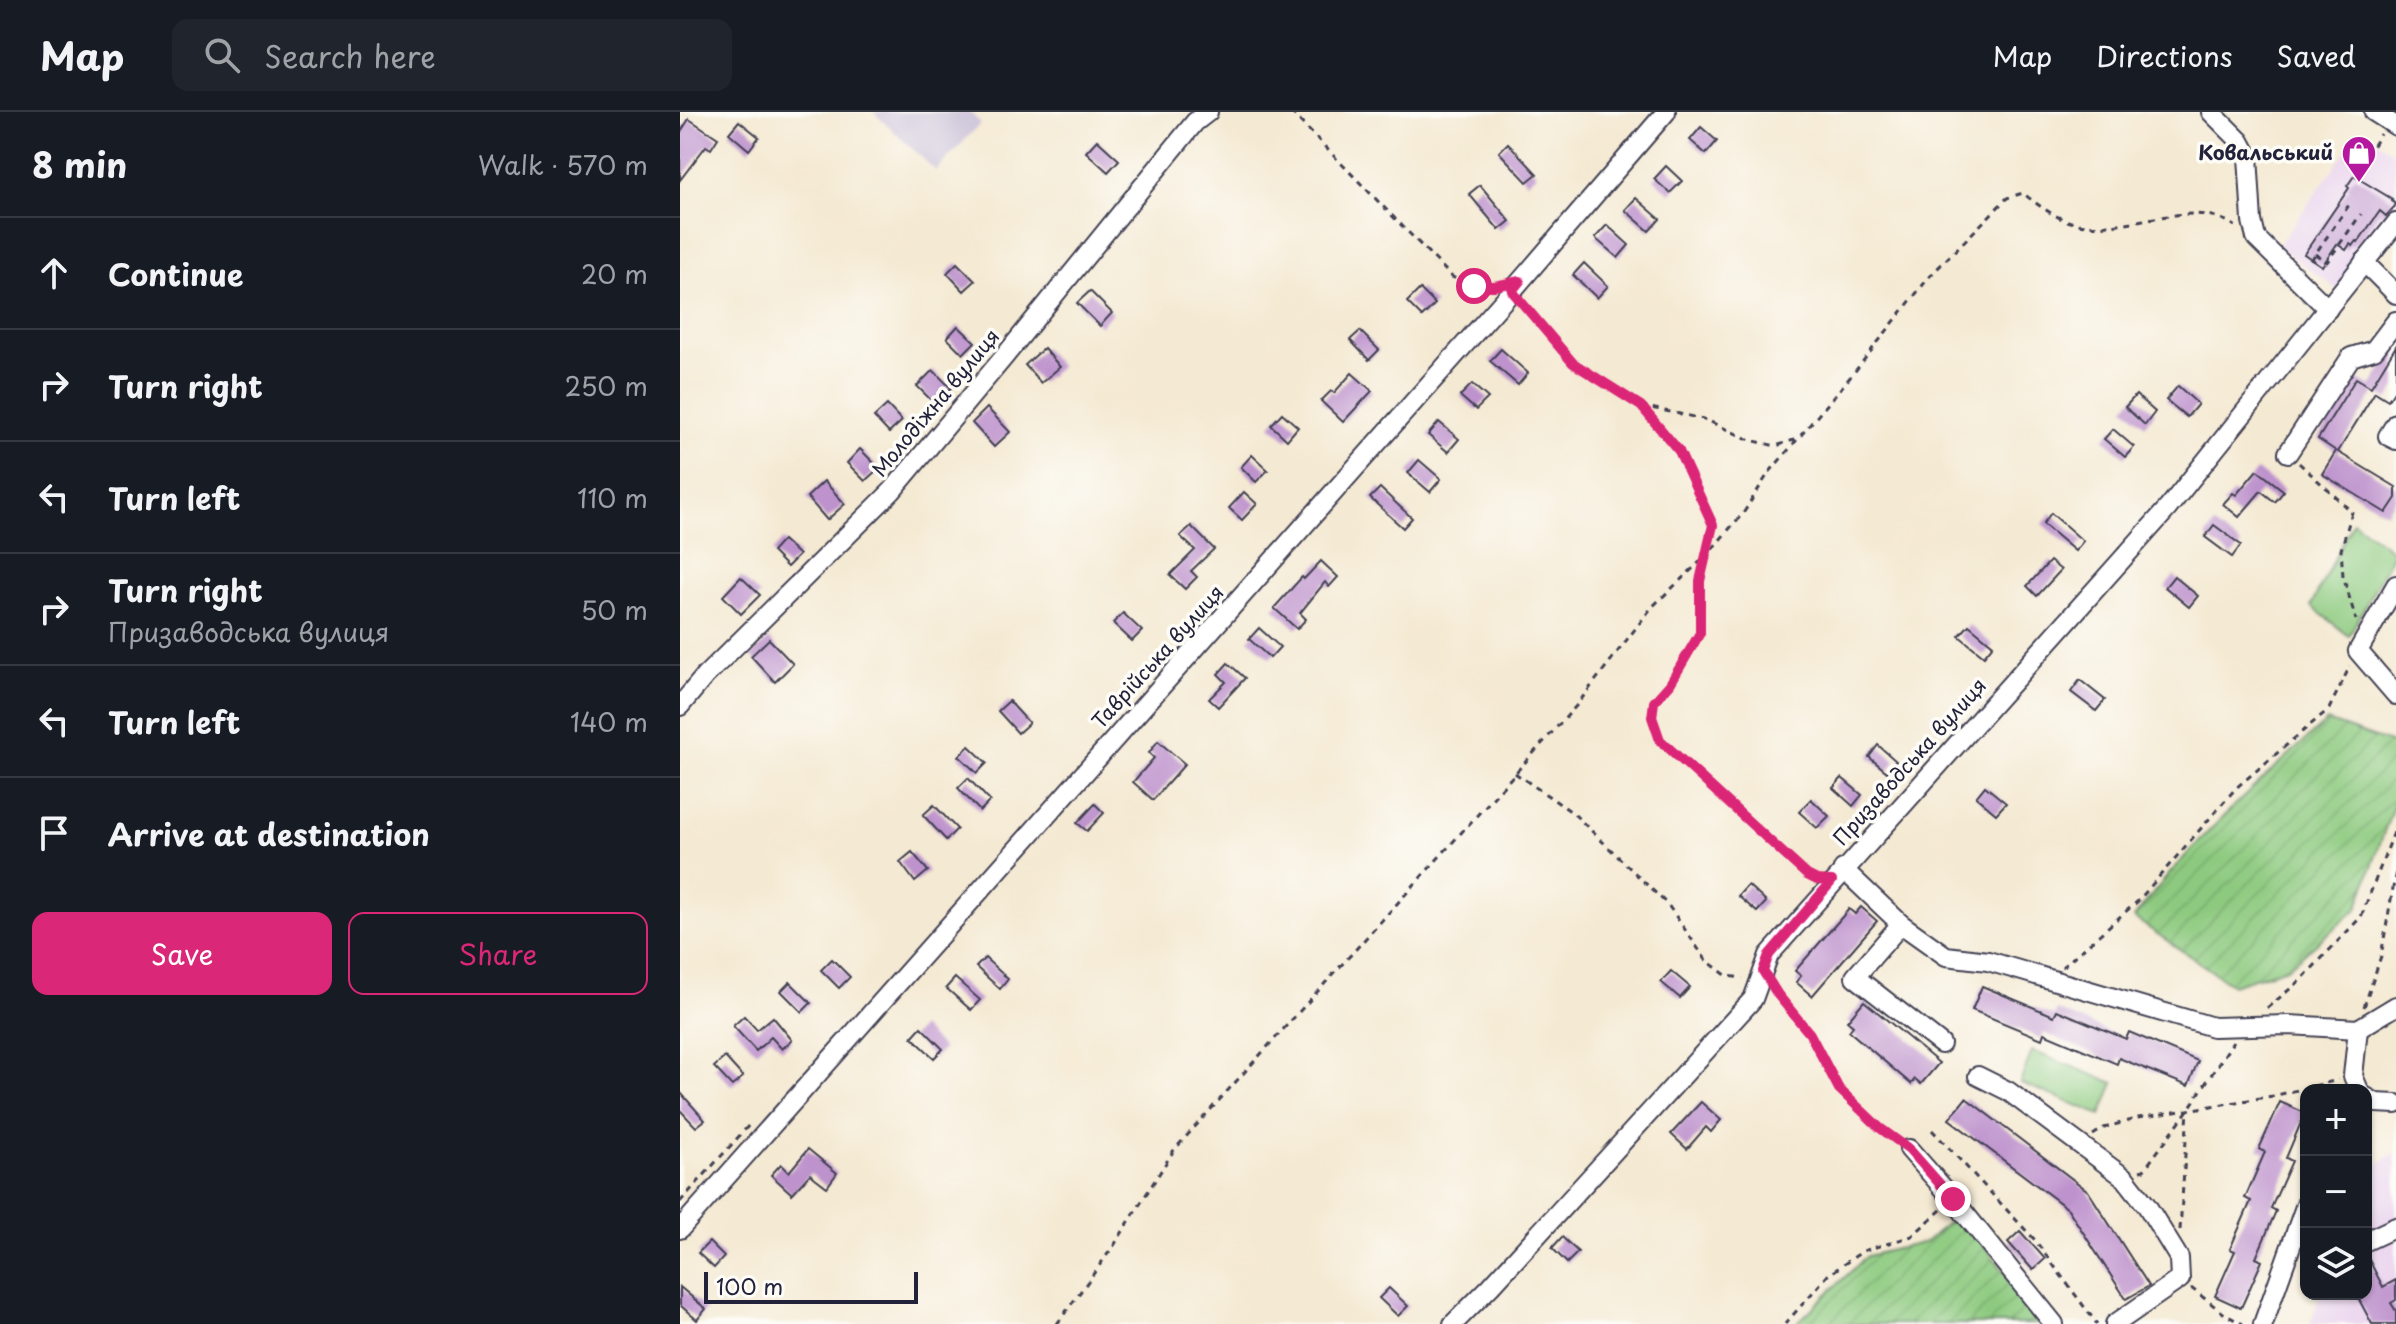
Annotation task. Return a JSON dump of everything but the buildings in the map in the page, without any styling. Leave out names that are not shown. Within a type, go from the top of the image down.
[{"type":"street","name":"Молодіжна вулиця","points":[[680,706],[705,676],[892,491],[1168,154],[1195,122],[1208,112]]},
{"type":"street","name":"Таврійська вулиця","points":[[680,1229],[1516,286],[1666,112]]},
{"type":"street","points":[[2211,112],[2240,141],[2248,156],[2256,238],[2328,309]]},
{"type":"street","points":[[2374,112],[2388,130]]},
{"type":"street","name":"Призаводська вулиця","points":[[1453,1324],[1753,999],[1769,955],[2168,508],[2396,223]]},
{"type":"street","points":[[2364,262],[2396,294]]},
{"type":"street","points":[[2288,453],[2351,357],[2374,350],[2396,321]]},
{"type":"street","points":[[2396,423],[2388,436],[2396,440]]},
{"type":"street","points":[[2396,585],[2360,647],[2396,695]]},
{"type":"street","points":[[1838,875],[1946,956],[1988,961],[2213,1027],[2289,1025],[2358,1029],[2396,1006]]},
{"type":"street","points":[[1901,924],[1855,977],[1941,1044]]},
{"type":"street","points":[[2356,1083],[2358,1029]]},
{"type":"street","points":[[1978,1076],[2008,1091],[2125,1178],[2147,1206],[2179,1258],[2180,1279],[2115,1324]]},
{"type":"street","points":[[2372,1101],[2396,1104]]},
{"type":"street","points":[[1909,1149],[2054,1324]]},
{"type":"street","points":[[2372,1238],[2396,1227]]},
{"type":"street","points":[[2263,1324],[2301,1228]]},
{"type":"path","points":[[1291,112],[1452,277],[1474,286],[1516,286],[1573,363],[1641,406],[1679,451],[1713,525],[1700,581],[1700,633],[1670,684],[1654,702],[1652,717],[1655,727],[1660,740],[1807,875],[1817,880],[1838,875]]},
{"type":"path","points":[[2360,166],[2388,130]]},
{"type":"path","points":[[1057,1324],[1115,1244],[1174,1150],[1576,706],[1652,607],[1706,556],[1744,512],[1768,474],[1930,276],[2007,198],[2023,193],[2065,220],[2095,226],[2126,224],[2155,216],[2221,216],[2256,238]]},
{"type":"path","points":[[2311,260],[2349,205]]},
{"type":"path","points":[[2315,254],[2327,262],[2361,214]]},
{"type":"path","points":[[1641,406],[1704,419],[1750,440],[1776,446],[1797,439]]},
{"type":"path","points":[[2047,980],[2138,901],[2236,788],[2329,709],[2360,647],[2343,576],[2341,550],[2352,512],[2288,453]]},
{"type":"path","points":[[1515,773],[1573,813],[1668,905],[1706,960],[1727,976],[1746,978],[1763,971],[1810,1034],[1839,1089],[1880,1128],[1909,1149]]},
{"type":"path","points":[[2358,1029],[2381,956],[2396,871]]},
{"type":"path","points":[[2080,1144],[2104,1128],[2138,1118],[2356,1083]]},
{"type":"path","points":[[2179,1258],[2188,1110]]},
{"type":"path","points":[[1932,1130],[2034,1239],[2097,1324]]},
{"type":"path","points":[[1785,1324],[1828,1275],[1863,1251],[1912,1236],[1953,1199]]},
{"type":"path","points":[[2180,1279],[2226,1315],[2243,1324]]},
{"type":"shaded area","points":[[873,112],[969,112],[981,123],[936,171]]},
{"type":"shaded area","name":"Ковальський","points":[[2361,130],[2396,154],[2396,214],[2338,290],[2278,246]]},
{"type":"shaded area","points":[[2396,1152],[2396,1324],[2310,1324],[2318,1300],[2372,1300],[2372,1168]]},
{"type":"green space","points":[[2353,521],[2394,552],[2349,636],[2311,606]]},
{"type":"green space","points":[[2327,721],[2396,745],[2396,798],[2357,909],[2287,968],[2232,985],[2134,918],[2201,839]]},
{"type":"green space","points":[[2032,1051],[2114,1083],[2101,1115],[2020,1083]]},
{"type":"green space","points":[[1959,1212],[2044,1324],[1796,1324],[1867,1256],[1926,1242]]},
{"type":"place","name":"Ковальський","points":[[2359,184]]},
{"type":"route","points":[[1474,286],[1520,281],[1512,291],[1573,363],[1641,406],[1679,451],[1713,525],[1700,581],[1700,633],[1670,684],[1654,702],[1652,717],[1655,727],[1660,740],[1807,875],[1817,880],[1832,881],[1769,955],[1763,971],[1810,1034],[1839,1089],[1880,1128],[1909,1149],[1953,1199]]}]
